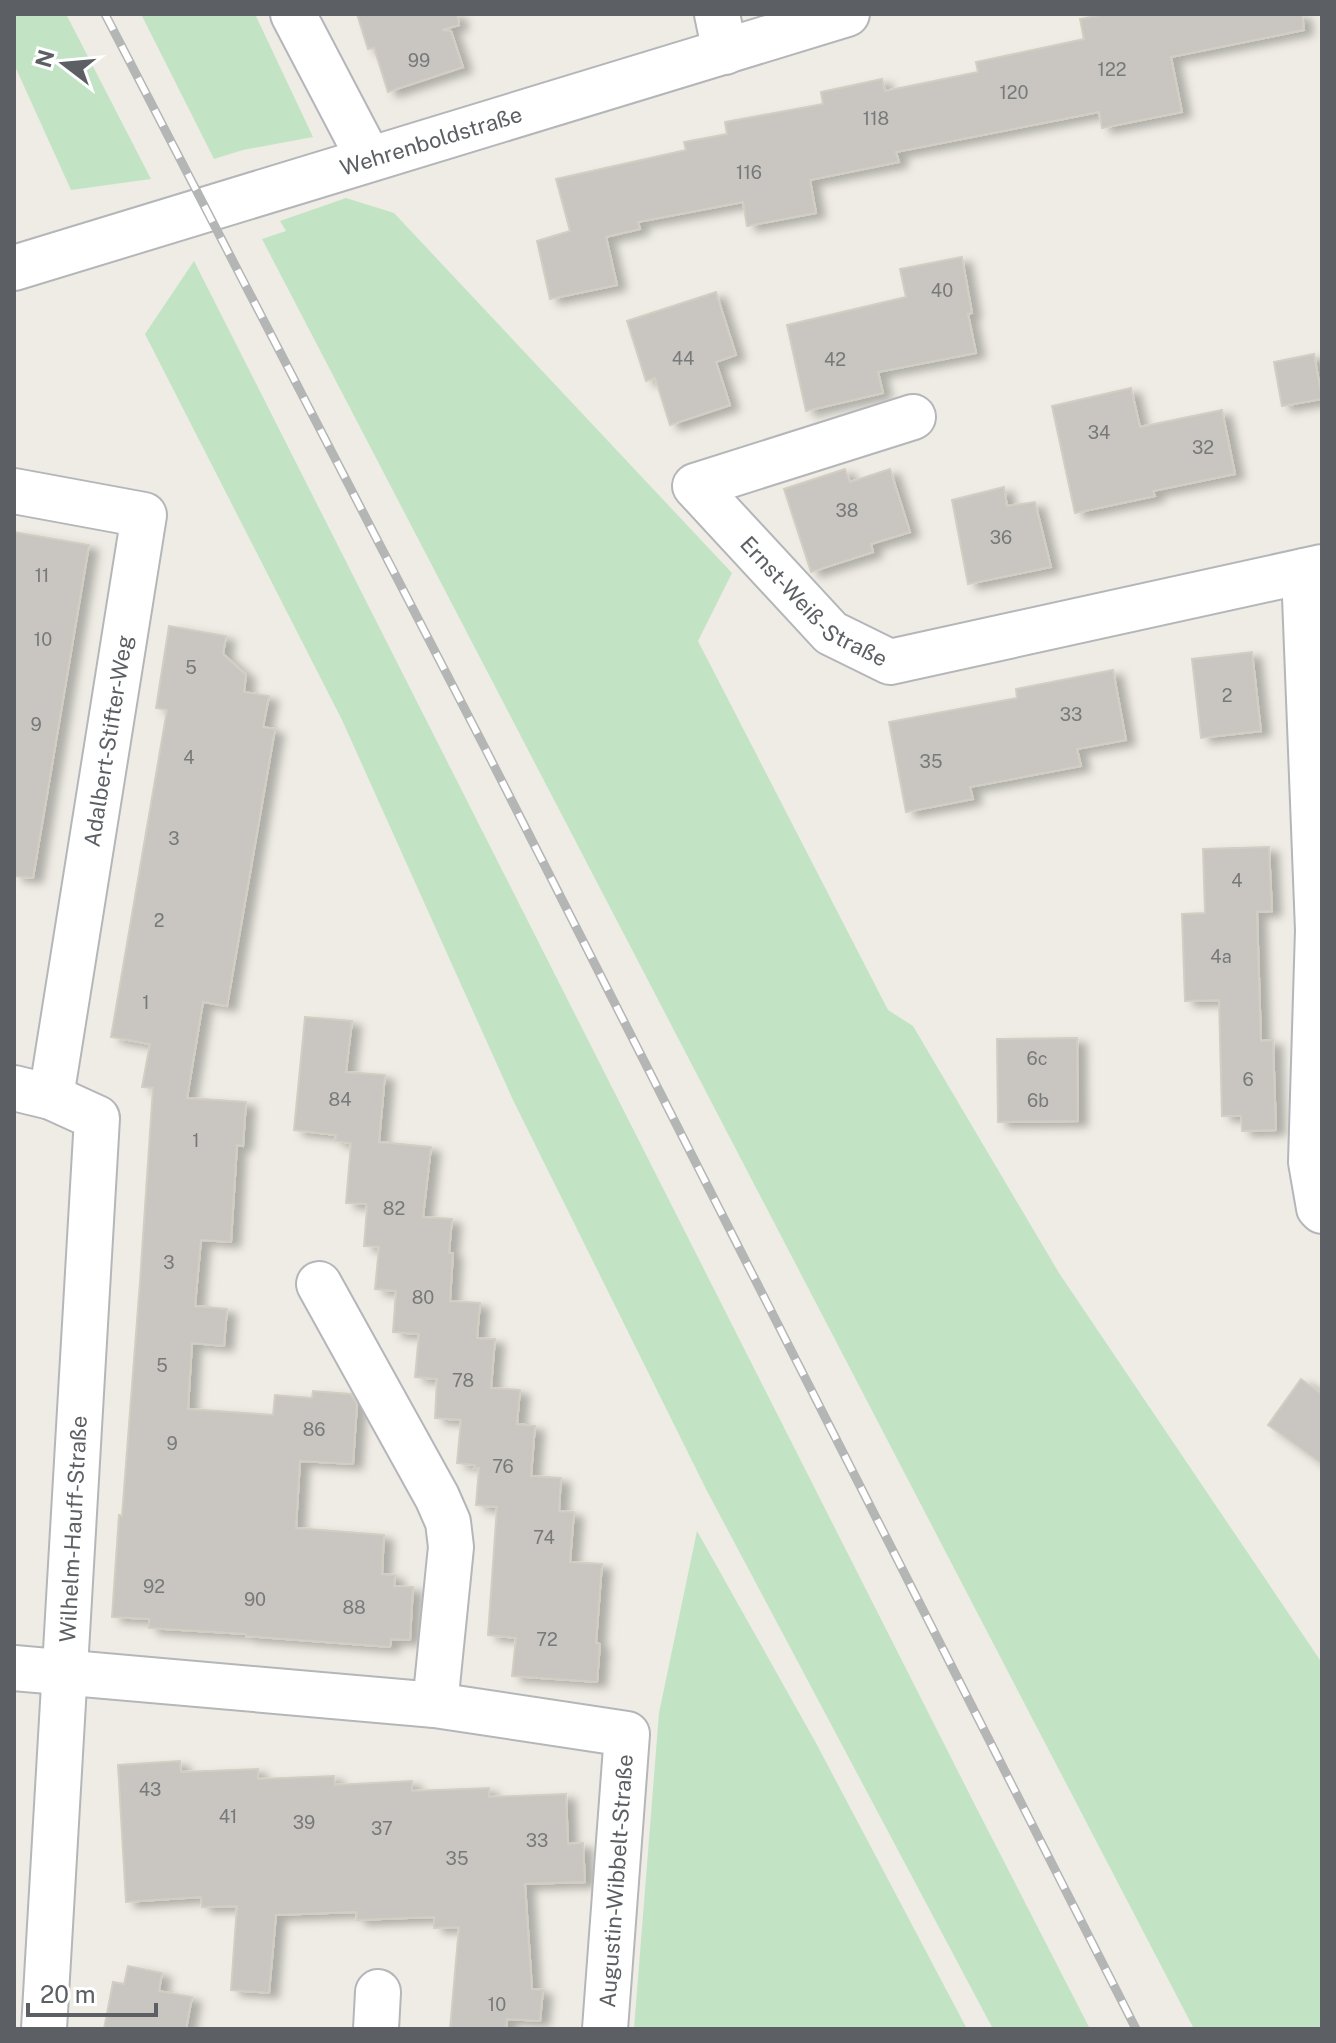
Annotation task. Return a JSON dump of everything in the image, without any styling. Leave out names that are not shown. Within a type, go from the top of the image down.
[{"type":"street","points":[[293,14],[369,159]]},
{"type":"street","name":"Wehrenboldstraße","points":[[14,268],[369,159],[721,33],[847,14]]},
{"type":"street","name":"Ernst-Weiß-Straße","points":[[913,417],[695,486],[831,633],[890,662],[1313,569]]},
{"type":"street","name":"Adalbert-Stifter-Weg","points":[[14,491],[144,515],[32,1093]]},
{"type":"street","points":[[1313,569],[1320,931],[1311,1162],[1322,1211]]},
{"type":"street","name":"Wilhelm-Hauff-Straße","points":[[32,1093],[97,1118],[44,2029]]},
{"type":"street","points":[[319,1284],[448,1522],[451,1547],[435,1705]]},
{"type":"street","name":"Augustin-Wibbelt-Straße","points":[[14,1668],[435,1705],[627,1734],[605,2029]]},
{"type":"green space","points":[[14,14],[66,14],[151,179],[71,190],[14,64]]},
{"type":"green space","points":[[141,14],[255,14],[313,137],[243,150],[214,159]]},
{"type":"green space","points":[[346,198],[394,213],[732,573],[698,641],[888,1010],[913,1026],[1059,1273],[1322,1663],[1322,2029],[1194,2029],[262,239],[286,231],[280,221]]},
{"type":"green space","points":[[194,261],[1090,2029],[993,2029],[707,1491],[513,1100],[342,720],[145,334]]},
{"type":"green space","points":[[697,1531],[816,1743],[967,2029],[634,2029],[659,1713]]},
{"type":"building","points":[[357,14],[457,14],[459,25],[442,30],[451,31],[463,67],[388,92],[374,48],[368,49]]},
{"type":"building","points":[[1105,14],[1302,14],[1304,30],[1171,57],[1182,112],[1102,128],[1099,112],[896,152],[899,162],[810,180],[816,213],[747,226],[743,202],[638,222],[640,229],[606,237],[617,285],[550,299],[537,241],[570,231],[556,179],[686,150],[684,142],[727,134],[725,122],[823,104],[821,92],[882,79],[885,91],[978,72],[976,62],[1084,39],[1080,19]]},
{"type":"building","points":[[962,257],[976,353],[878,372],[883,393],[806,411],[787,325],[906,297],[900,269]]},
{"type":"building","points":[[716,292],[736,355],[716,362],[730,405],[670,425],[655,378],[646,381],[627,321]]},
{"type":"building","points":[[1314,354],[1322,399],[1282,406],[1274,362]]},
{"type":"building","points":[[1131,388],[1140,427],[1222,410],[1235,474],[1153,491],[1155,496],[1075,513],[1052,406]]},
{"type":"building","points":[[845,469],[850,482],[890,469],[910,532],[871,544],[873,552],[811,572],[784,489]]},
{"type":"building","points":[[1004,487],[1007,506],[1035,502],[1051,567],[968,584],[952,500]]},
{"type":"building","points":[[14,532],[89,545],[33,878],[14,876]]},
{"type":"building","points":[[169,626],[226,636],[223,654],[246,675],[244,692],[269,696],[263,727],[275,729],[227,1006],[203,1002],[187,1098],[246,1102],[243,1146],[237,1145],[231,1242],[201,1240],[195,1306],[227,1309],[224,1346],[192,1343],[188,1409],[273,1415],[275,1395],[312,1398],[313,1391],[351,1394],[357,1404],[353,1464],[300,1461],[296,1528],[384,1535],[382,1574],[395,1575],[394,1586],[413,1587],[410,1640],[391,1639],[390,1647],[149,1628],[149,1619],[112,1617],[153,1088],[142,1087],[150,1044],[111,1037],[167,710],[156,708]]},
{"type":"building","points":[[1252,652],[1261,731],[1201,738],[1192,659]]},
{"type":"building","points":[[1113,670],[1126,740],[1077,749],[1081,766],[970,787],[973,799],[906,812],[889,722],[1017,698],[1016,689]]},
{"type":"building","points":[[1269,847],[1272,911],[1257,912],[1261,1041],[1273,1040],[1276,1130],[1242,1131],[1241,1116],[1222,1116],[1219,1000],[1185,1001],[1182,914],[1205,913],[1203,849]]},
{"type":"building","points":[[305,1017],[352,1021],[346,1072],[385,1075],[379,1142],[431,1147],[423,1217],[452,1219],[450,1301],[480,1303],[477,1338],[495,1339],[491,1388],[520,1390],[517,1424],[535,1426],[531,1476],[561,1478],[559,1511],[574,1512],[570,1562],[602,1564],[596,1643],[600,1644],[597,1682],[512,1676],[516,1638],[488,1635],[497,1507],[476,1505],[479,1468],[457,1463],[461,1420],[435,1418],[437,1379],[415,1377],[419,1334],[393,1332],[396,1291],[375,1289],[379,1247],[364,1246],[366,1204],[346,1203],[351,1143],[335,1141],[336,1135],[294,1130]]},
{"type":"building","points":[[1077,1038],[1078,1121],[998,1122],[997,1039]]},
{"type":"building","points":[[1301,1379],[1322,1394],[1322,1464],[1268,1425]]},
{"type":"building","points":[[180,1761],[181,1772],[258,1769],[258,1779],[334,1776],[335,1785],[412,1781],[412,1791],[489,1788],[489,1797],[566,1794],[568,1844],[583,1843],[585,1882],[525,1884],[532,1989],[543,1990],[540,2021],[507,2019],[506,2029],[450,2029],[459,1927],[434,1928],[434,1917],[357,1920],[356,1912],[276,1915],[269,1993],[231,1990],[237,1906],[202,1907],[201,1897],[126,1902],[118,1765]]},
{"type":"building","points":[[128,1966],[162,1973],[159,1991],[192,1997],[186,2029],[104,2029],[113,1982],[124,1984]]},
{"type":"railway","points":[[105,14],[486,750],[1136,2029]]}]
